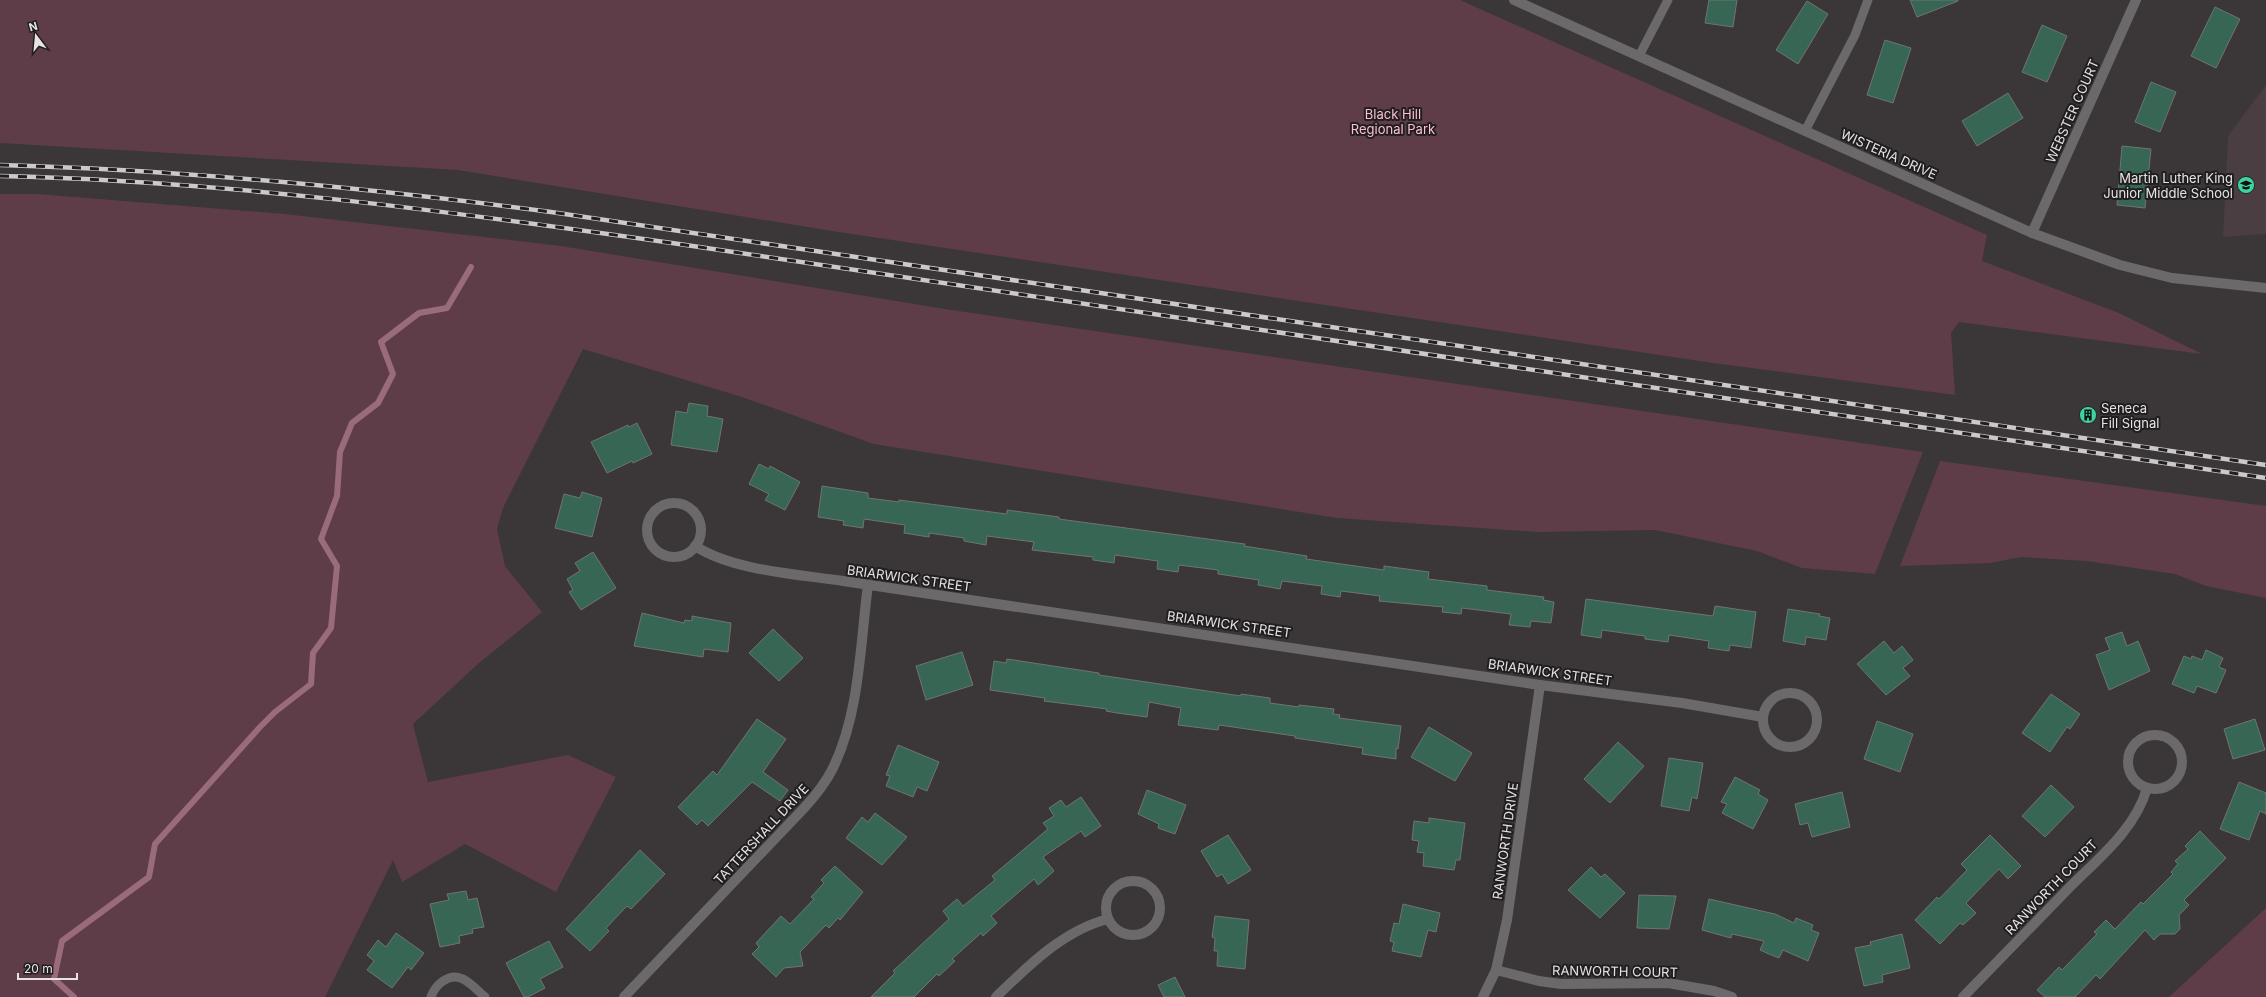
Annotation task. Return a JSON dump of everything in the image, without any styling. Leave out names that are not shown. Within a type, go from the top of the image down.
[{"type":"street","name":"WISTERIA DRIVE","points":[[1514,0],[2032,233],[2120,266],[2165,276],[2266,288]]},
{"type":"street","name":"WEBSTER COURT","points":[[2032,233],[2136,0]]},
{"type":"street","points":[[675,502],[691,508],[697,514],[702,531],[695,546],[688,553],[679,556],[670,557],[661,554],[649,540],[648,526],[652,513],[664,504],[675,502]]},
{"type":"street","name":"BRIARWICK STREET","points":[[695,546],[712,557],[735,564],[1540,685],[1689,704],[1763,717]]},
{"type":"street","name":"TATTERSHALL DRIVE","points":[[624,997],[805,808],[826,780],[842,747],[851,711],[868,585]]},
{"type":"street","name":"RANWORTH DRIVE","points":[[1483,997],[1496,970],[1507,920],[1540,685]]},
{"type":"street","points":[[1791,693],[1800,695],[1810,702],[1817,713],[1818,722],[1816,730],[1805,744],[1786,748],[1778,745],[1770,739],[1765,731],[1763,717],[1769,704],[1775,698],[1791,693]]},
{"type":"street","points":[[2156,735],[2164,736],[2172,741],[2181,755],[2180,772],[2169,786],[2160,789],[2147,788],[2134,781],[2127,764],[2129,754],[2133,746],[2141,739],[2156,735]]},
{"type":"street","name":"RANWORTH COURT","points":[[1963,997],[2107,849],[2135,817],[2147,788]]},
{"type":"street","points":[[1126,882],[1142,883],[1150,887],[1160,901],[1161,910],[1157,922],[1147,932],[1139,935],[1129,935],[1120,932],[1108,918],[1106,910],[1107,900],[1111,892],[1126,882]]},
{"type":"street","points":[[996,997],[1025,971],[1076,930],[1108,918]]},
{"type":"street","name":"RANWORTH COURT","points":[[1496,970],[1539,981],[1561,984],[1668,983],[1714,991],[1732,997]]},
{"type":"lane","points":[[1639,56],[1668,0]]},
{"type":"lane","points":[[1805,131],[1855,35],[1868,0]]},
{"type":"lane","points":[[431,997],[433,991],[443,981],[456,977],[463,979],[485,997]]},
{"type":"shaded area","name":"Martin Luther King Junior Middle School","points":[[2266,85],[2266,234],[2223,237],[2228,136]]},
{"type":"green space","name":"Black Hill Regional Park","points":[[0,0],[1460,0],[1987,235],[1982,261],[2119,313],[2202,354],[1959,322],[1951,333],[1955,395],[1713,363],[832,231],[458,170],[0,143]]},
{"type":"green space","points":[[0,194],[38,194],[285,214],[561,246],[945,309],[1923,452],[1875,574],[1802,568],[1757,551],[1655,530],[1538,532],[1337,518],[874,444],[742,397],[583,349],[503,508],[497,529],[505,566],[542,612],[479,663],[413,724],[428,782],[568,755],[616,777],[556,892],[465,844],[402,882],[393,860],[325,997],[0,997]]},
{"type":"green space","points":[[1940,461],[2266,506],[2266,598],[2206,586],[2175,574],[2087,561],[2021,557],[1990,563],[1900,566]]},
{"type":"green space","points":[[2266,908],[2266,997],[2169,997]]},
{"type":"building","points":[[1709,0],[1737,0],[1733,27],[1705,23]]},
{"type":"building","points":[[1910,0],[1958,0],[1958,1],[1917,17]]},
{"type":"building","points":[[1807,1],[1828,14],[1798,64],[1776,50]]},
{"type":"building","points":[[2215,7],[2240,19],[2216,68],[2191,56]]},
{"type":"building","points":[[2042,25],[2067,36],[2047,82],[2022,72]]},
{"type":"building","points":[[1885,40],[1911,48],[1893,103],[1867,95]]},
{"type":"building","points":[[2151,82],[2176,92],[2160,132],[2135,122]]},
{"type":"building","points":[[2008,93],[2023,118],[1977,146],[1962,121]]},
{"type":"building","points":[[2122,146],[2151,149],[2145,208],[2117,205]]},
{"type":"building","points":[[689,403],[708,406],[707,416],[723,419],[717,452],[671,445],[676,411],[687,413]]},
{"type":"building","points":[[637,423],[652,454],[633,463],[632,461],[607,473],[591,442],[628,425],[629,427]]},
{"type":"building","points":[[759,464],[769,469],[770,466],[800,482],[785,510],[765,500],[769,494],[749,484]]},
{"type":"building","points":[[822,486],[868,493],[868,498],[899,502],[899,500],[1007,514],[1007,510],[1059,517],[1059,519],[1245,544],[1244,546],[1307,556],[1306,559],[1384,570],[1384,566],[1429,572],[1428,579],[1487,586],[1487,590],[1544,597],[1543,600],[1554,602],[1551,623],[1531,621],[1530,627],[1509,625],[1511,614],[1462,608],[1461,614],[1442,612],[1443,607],[1379,601],[1380,596],[1341,591],[1340,597],[1321,594],[1322,586],[1282,581],[1280,589],[1258,585],[1259,580],[1218,574],[1218,570],[1179,565],[1178,572],[1157,569],[1158,561],[1115,555],[1114,563],[1093,560],[1093,557],[1032,550],[1034,542],[987,536],[986,545],[964,541],[964,538],[929,533],[929,537],[904,533],[905,525],[864,519],[863,528],[843,525],[844,521],[818,517]]},
{"type":"building","points":[[582,492],[602,498],[592,537],[555,528],[564,494],[580,498]]},
{"type":"building","points":[[593,552],[616,588],[581,610],[569,592],[573,590],[567,579],[580,571],[575,563]]},
{"type":"building","points":[[1586,599],[1713,616],[1715,606],[1756,612],[1751,648],[1730,645],[1729,651],[1708,648],[1709,641],[1669,635],[1668,642],[1645,639],[1645,636],[1602,630],[1601,638],[1581,635]]},
{"type":"building","points":[[1788,609],[1820,614],[1819,616],[1830,618],[1826,640],[1806,637],[1805,645],[1783,641]]},
{"type":"building","points":[[642,613],[684,623],[685,620],[692,621],[692,616],[731,623],[728,652],[704,649],[703,657],[634,646]]},
{"type":"building","points":[[773,629],[803,658],[779,681],[749,653]]},
{"type":"building","points":[[2122,632],[2127,646],[2138,641],[2150,671],[2109,690],[2096,655],[2110,650],[2105,638]]},
{"type":"building","points":[[1884,641],[1894,653],[1902,646],[1913,660],[1903,668],[1910,676],[1886,695],[1857,664]]},
{"type":"building","points":[[2206,650],[2223,658],[2219,667],[2226,670],[2216,693],[2197,686],[2194,693],[2172,684],[2184,656],[2191,659],[2192,656],[2202,660]]},
{"type":"building","points":[[962,652],[973,685],[926,700],[916,666]]},
{"type":"building","points":[[1007,659],[1099,673],[1099,675],[1241,696],[1241,694],[1270,698],[1270,703],[1299,707],[1299,705],[1334,709],[1333,714],[1340,715],[1339,718],[1401,726],[1398,749],[1396,748],[1396,759],[1362,754],[1363,748],[1295,738],[1295,736],[1219,725],[1218,730],[1178,725],[1181,708],[1149,702],[1147,717],[1106,711],[1107,709],[1044,701],[1045,698],[990,690],[994,661],[1006,663]]},
{"type":"building","points":[[2051,694],[2080,714],[2070,729],[2067,727],[2050,752],[2022,733]]},
{"type":"building","points":[[757,719],[786,739],[763,772],[788,790],[780,801],[752,782],[708,826],[702,820],[697,825],[678,807],[713,771],[717,775]]},
{"type":"building","points":[[2255,719],[2265,750],[2233,759],[2224,729]]},
{"type":"building","points":[[1877,721],[1913,734],[1900,772],[1864,759]]},
{"type":"building","points":[[1429,727],[1472,753],[1455,781],[1411,757]]},
{"type":"building","points":[[1618,742],[1644,766],[1610,803],[1584,779]]},
{"type":"building","points":[[898,745],[939,762],[927,791],[917,787],[913,797],[886,786],[890,776],[886,775]]},
{"type":"building","points":[[1669,758],[1703,763],[1697,799],[1692,797],[1689,811],[1661,806]]},
{"type":"building","points":[[1735,777],[1760,790],[1758,794],[1768,800],[1753,829],[1722,813],[1727,804],[1721,802]]},
{"type":"building","points":[[2239,782],[2266,793],[2266,814],[2260,811],[2249,840],[2220,829]]},
{"type":"building","points":[[2051,785],[2074,807],[2045,837],[2022,816]]},
{"type":"building","points":[[1147,790],[1186,805],[1175,834],[1158,828],[1159,824],[1138,814]]},
{"type":"building","points":[[1842,792],[1850,827],[1812,837],[1808,823],[1800,825],[1795,804]]},
{"type":"building","points":[[1081,797],[1101,826],[1085,837],[1081,831],[1043,857],[1054,871],[1038,885],[1034,879],[991,916],[997,923],[983,936],[981,933],[952,959],[955,961],[939,976],[937,974],[914,997],[871,997],[895,973],[893,971],[949,919],[943,911],[957,899],[963,906],[995,880],[992,876],[1048,829],[1043,823],[1054,816],[1049,808],[1061,800],[1066,807]]},
{"type":"building","points":[[875,813],[907,837],[882,865],[846,838],[862,817],[868,822]]},
{"type":"building","points":[[1429,818],[1465,823],[1460,860],[1456,860],[1454,870],[1423,866],[1424,853],[1417,852],[1419,841],[1412,840],[1414,821],[1429,823]]},
{"type":"building","points":[[2200,831],[2226,858],[2184,900],[2189,905],[2179,915],[2180,929],[2175,934],[2160,934],[2154,940],[2145,930],[2100,979],[2096,975],[2075,997],[2045,997],[2037,990],[2059,967],[2062,970],[2097,934],[2094,932],[2106,920],[2115,929],[2141,902],[2143,904],[2173,874],[2171,872],[2178,864],[2175,861],[2188,849],[2185,846]]},
{"type":"building","points":[[1228,835],[1251,870],[1228,884],[1222,874],[1217,877],[1201,851]]},
{"type":"building","points":[[1990,835],[2021,866],[2008,879],[1999,869],[1966,903],[1976,913],[1963,925],[1960,923],[1940,944],[1915,920],[1937,897],[1939,899],[1967,870],[1961,864]]},
{"type":"building","points":[[640,850],[665,874],[631,909],[627,906],[606,928],[609,931],[590,951],[566,929]]},
{"type":"building","points":[[835,866],[863,892],[840,920],[838,918],[829,928],[826,925],[800,952],[803,966],[784,968],[776,977],[752,954],[759,947],[756,943],[781,916],[790,924],[814,899],[811,897],[824,883],[821,880]]},
{"type":"building","points":[[1591,867],[1601,877],[1605,874],[1625,893],[1600,918],[1568,890]]},
{"type":"building","points":[[466,891],[468,900],[477,898],[484,927],[472,929],[473,933],[459,936],[460,943],[440,947],[430,904],[449,900],[447,894]]},
{"type":"building","points":[[1639,895],[1676,896],[1669,929],[1637,928]]},
{"type":"building","points":[[1709,899],[1775,914],[1794,923],[1796,918],[1813,925],[1811,930],[1819,933],[1808,961],[1783,950],[1779,958],[1760,950],[1764,941],[1732,934],[1731,938],[1702,930]]},
{"type":"building","points":[[1403,904],[1440,913],[1436,932],[1428,930],[1421,957],[1392,951],[1394,942],[1390,941],[1394,923],[1399,924]]},
{"type":"building","points":[[1215,916],[1249,920],[1245,969],[1217,966],[1218,951],[1214,951],[1215,938],[1212,937]]},
{"type":"building","points":[[396,933],[424,953],[411,970],[408,967],[392,988],[367,970],[374,961],[367,955],[378,940],[386,947]]},
{"type":"building","points":[[1902,934],[1910,968],[1882,975],[1883,982],[1864,986],[1855,948],[1871,945],[1870,942]]},
{"type":"building","points":[[549,941],[563,967],[540,979],[545,988],[528,997],[524,997],[506,963]]},
{"type":"building","points":[[1175,977],[1185,997],[1164,997],[1158,985]]},
{"type":"waterway","points":[[74,997],[54,979],[62,941],[149,877],[155,844],[260,727],[275,712],[311,684],[313,653],[331,628],[337,566],[321,539],[337,496],[340,452],[352,423],[378,403],[393,374],[381,342],[419,313],[447,308],[471,267]]},
{"type":"railway","points":[[0,165],[69,167],[276,181],[414,195],[551,212],[2266,465]]},
{"type":"railway","points":[[0,176],[85,179],[255,191],[510,221],[679,244],[2266,478]]},
{"type":"place","name":"Martin Luther King Junior Middle School","points":[[2246,185]]},
{"type":"place","name":"Seneca Fill Signal","points":[[2088,415]]}]
